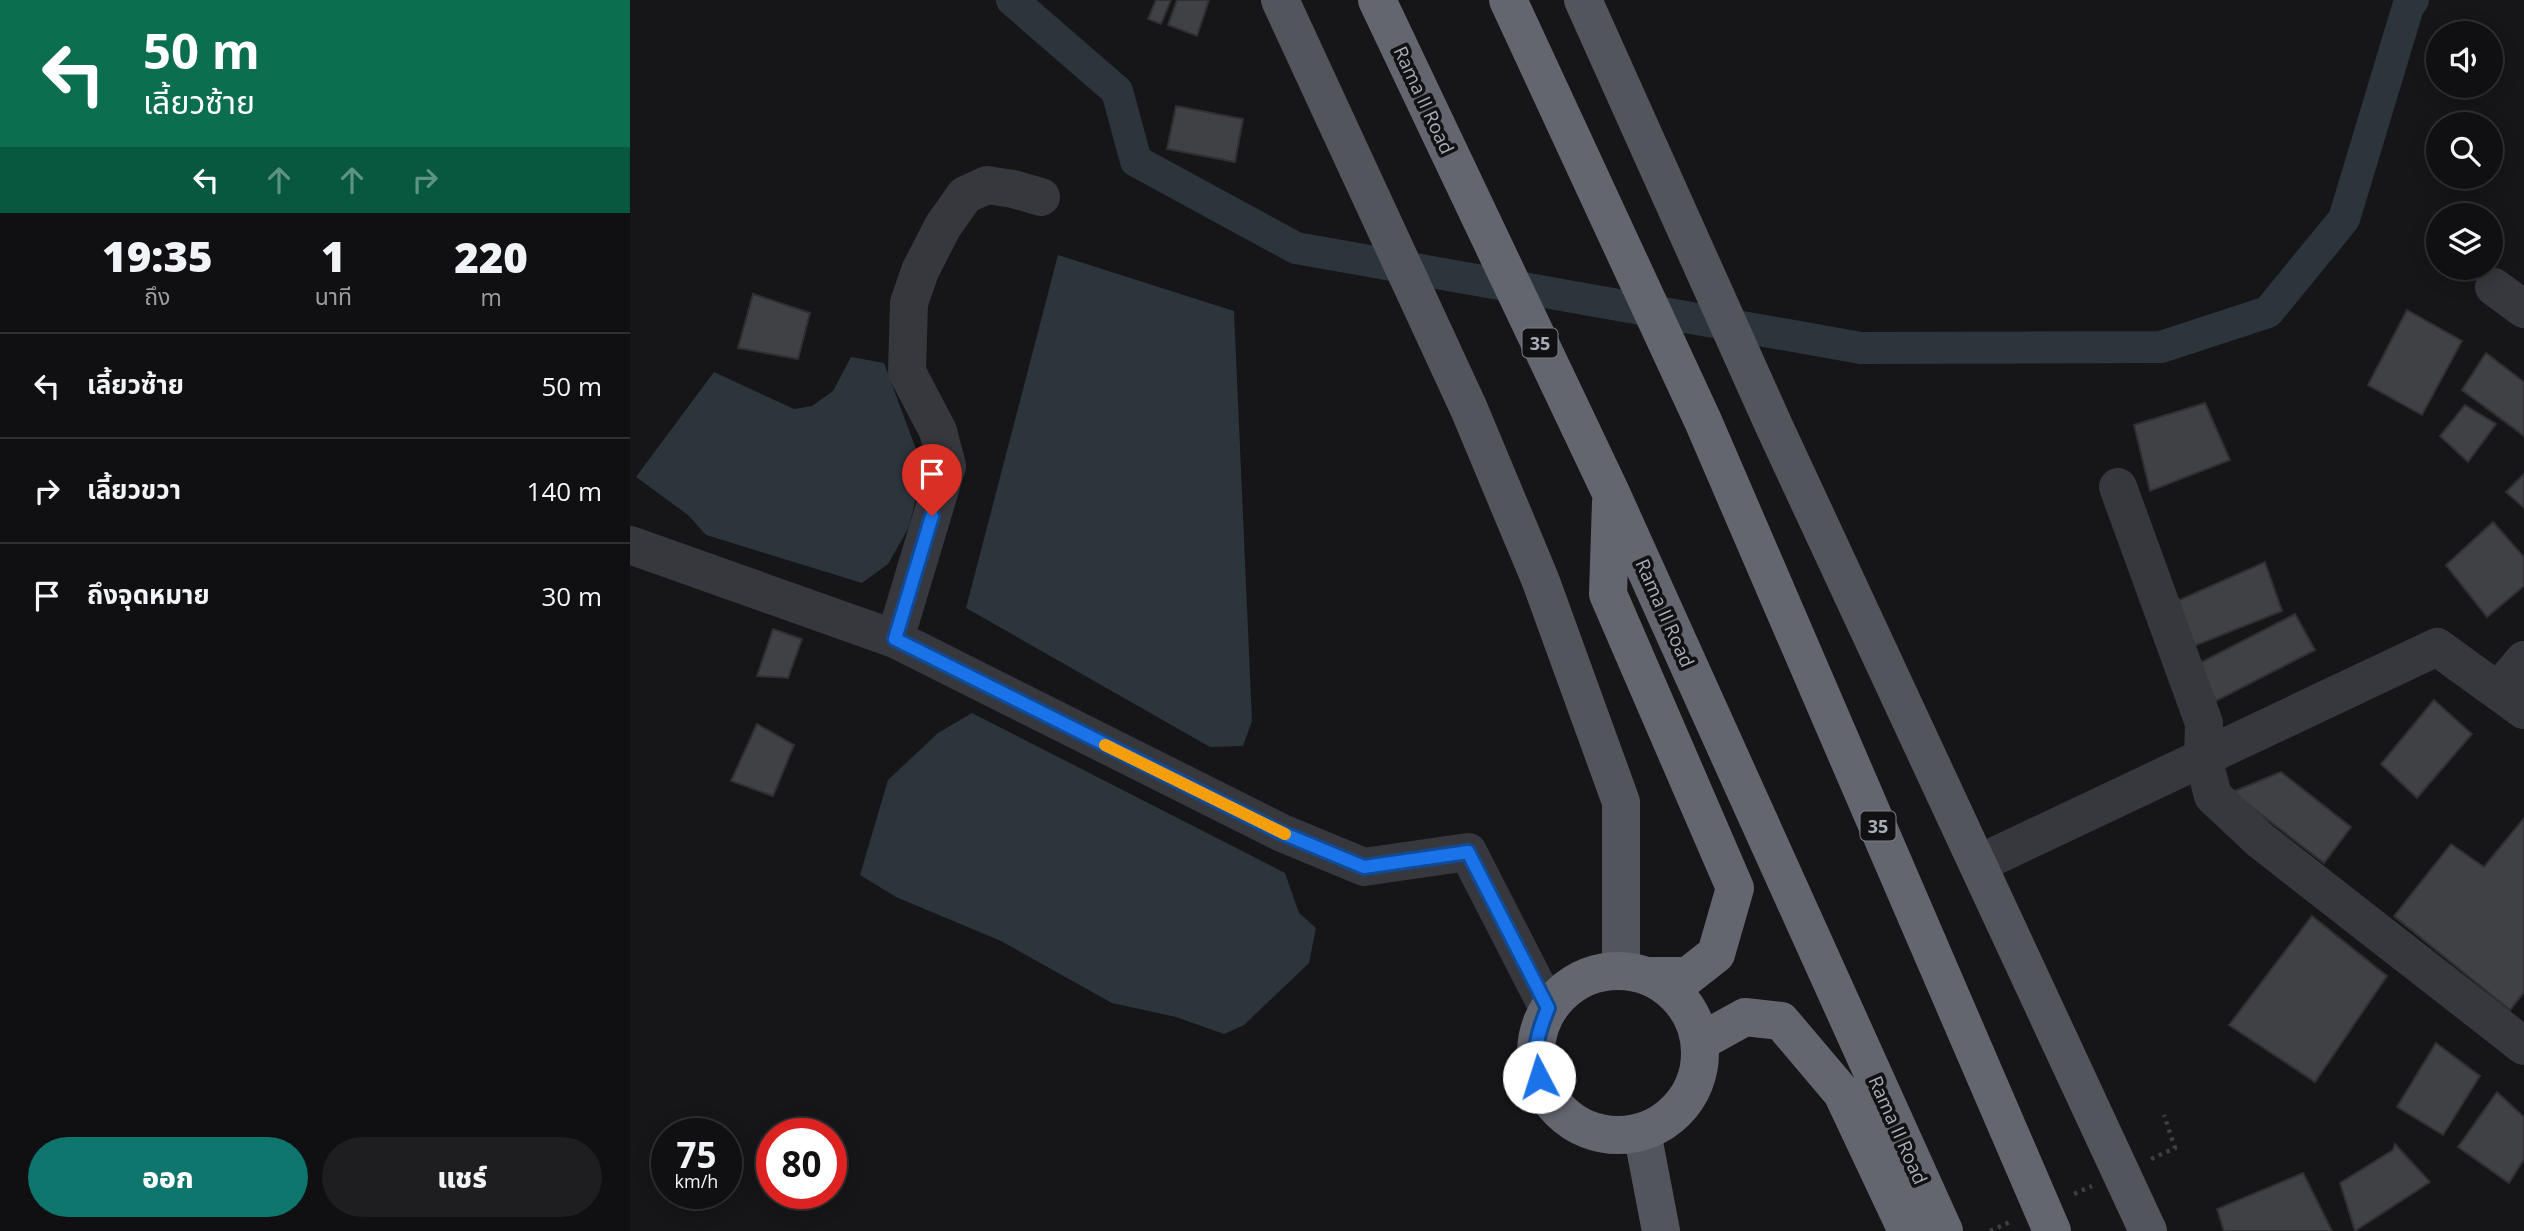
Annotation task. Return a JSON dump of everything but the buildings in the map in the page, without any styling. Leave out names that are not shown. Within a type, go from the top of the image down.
[{"type":"highway","name":"Rama II Road","points":[[1377,0],[1611,493],[1944,1231]]},
{"type":"highway","name":"35","points":[[1508,0],[1703,421],[2052,1231]]},
{"type":"highway","points":[[1611,493],[1608,594],[1735,888],[1716,954],[1688,976],[1635,973],[1593,973],[1567,987],[1548,1008],[1537,1035],[1535,1064],[1544,1091],[1561,1114],[1586,1130],[1614,1136],[1642,1132],[1668,1119],[1687,1097],[1699,1071],[1700,1042],[1691,1014],[1674,991],[1635,973]]},
{"type":"highway","points":[[1700,1042],[1745,1017],[1781,1021],[1842,1093],[1907,1231]]},
{"type":"main road","points":[[1280,0],[1437,339],[1540,579],[1621,802],[1635,973]]},
{"type":"main road","points":[[1583,0],[1774,426],[2056,1038],[2148,1231]]},
{"type":"main road","points":[[1642,1132],[1661,1231]]},
{"type":"street","points":[[895,639],[947,467],[938,432],[907,372],[909,303],[920,271],[943,226],[965,195],[986,185],[1041,197]]},
{"type":"street","points":[[2494,288],[2524,309]]},
{"type":"street","points":[[2118,487],[2204,723],[2203,757],[2213,796],[2260,841],[2524,1046]]},
{"type":"street","points":[[630,545],[895,639],[1282,833],[1364,867],[1468,852],[1548,1008]]},
{"type":"street","points":[[1978,864],[2437,647],[2511,700],[2524,660]]},
{"type":"shaded area","points":[[1058,255],[1234,311],[1252,721],[1243,746],[1210,747],[966,608]]},
{"type":"shaded area","points":[[851,357],[884,363],[923,468],[909,527],[888,564],[862,583],[706,535],[688,515],[636,477],[714,372],[794,409],[812,406],[833,391]]},
{"type":"shaded area","points":[[972,713],[1285,873],[1299,913],[1316,928],[1309,963],[1244,1025],[1224,1034],[1176,1017],[1112,1003],[1001,941],[896,897],[860,875],[888,780],[938,733]]},
{"type":"waterway","points":[[1012,0],[1117,91],[1136,161],[1296,248],[1861,348],[2161,347],[2268,312],[2344,219],[2408,7],[2413,0]]},
{"type":"slow traffic","points":[[1105,745],[1285,834]]},
{"type":"route","points":[[932,516],[895,639],[1282,833],[1364,867],[1468,852],[1548,1008],[1537,1035],[1535,1064],[1539,1077]]}]
